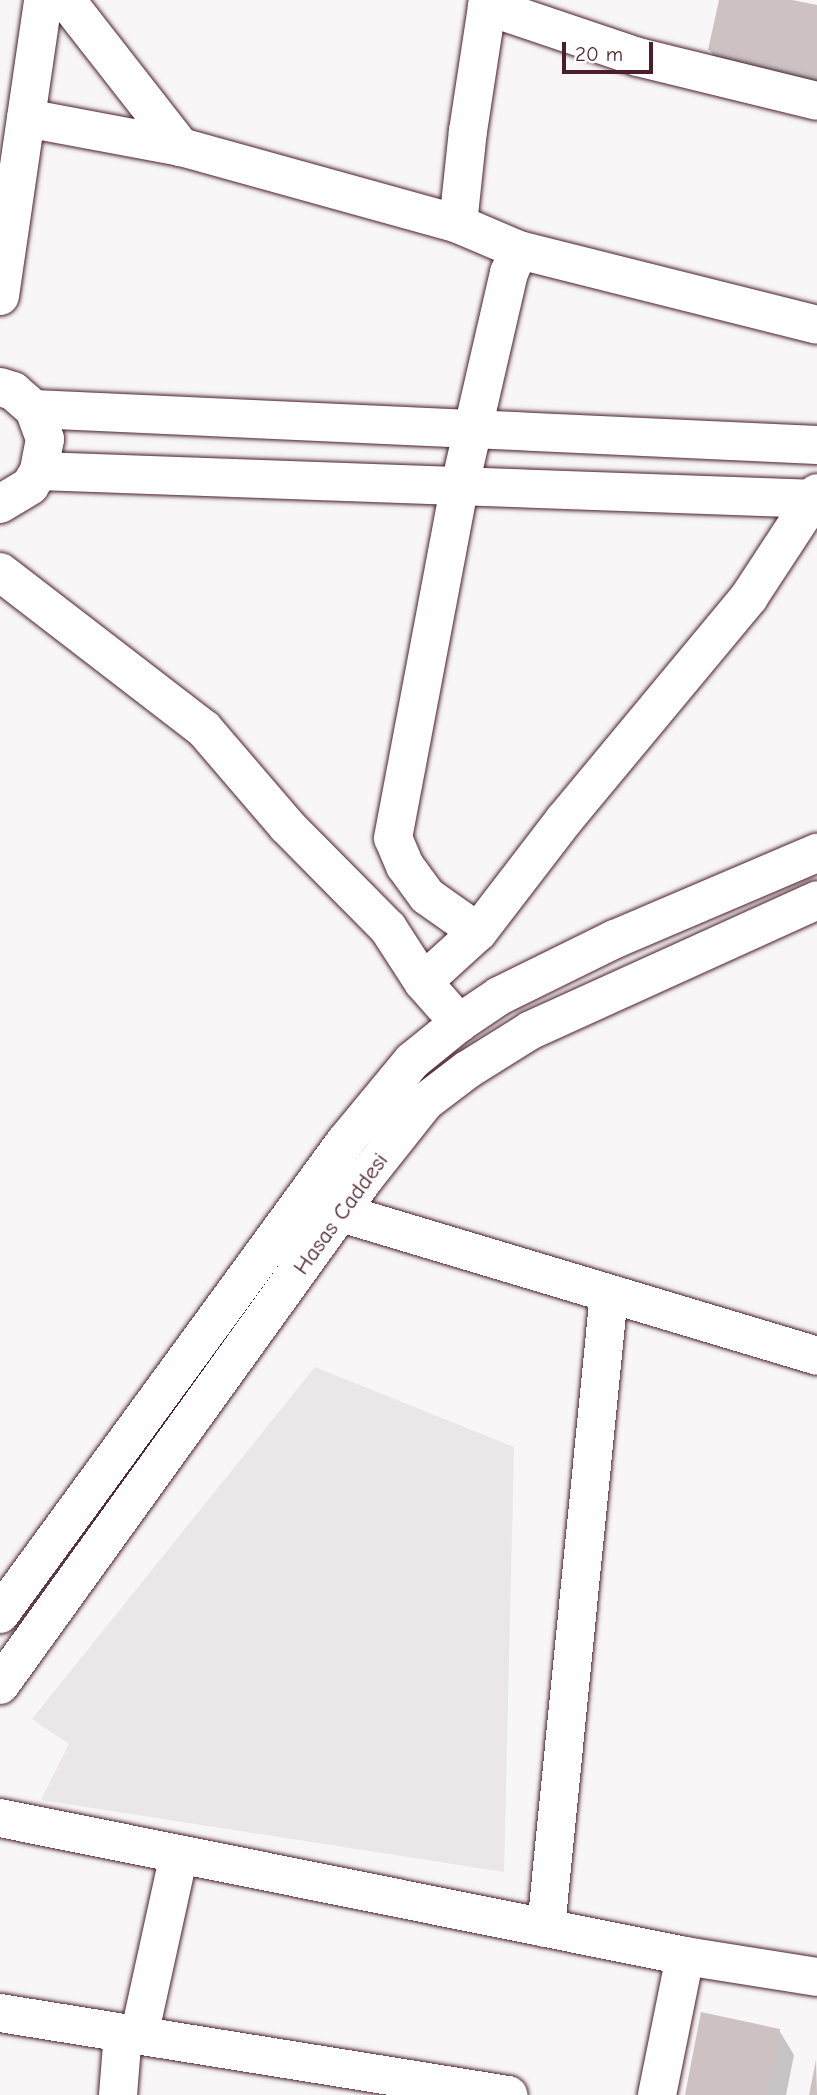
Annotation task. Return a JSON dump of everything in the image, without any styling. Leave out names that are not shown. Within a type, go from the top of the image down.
[{"type":"street","points":[[0,296],[43,0]]},
{"type":"street","points":[[66,0],[181,147]]},
{"type":"street","points":[[457,224],[467,131],[488,3],[638,57],[817,102]]},
{"type":"street","points":[[26,118],[181,147],[457,224],[519,250],[817,325]]},
{"type":"street","points":[[478,932],[427,896],[405,866],[393,838],[460,485],[475,430],[509,273],[519,250]]},
{"type":"street","points":[[0,387],[13,391],[34,409],[45,439],[39,471],[23,492],[0,504]]},
{"type":"street","points":[[34,409],[817,444]]},
{"type":"street","points":[[39,471],[816,497]]},
{"type":"street","points":[[423,982],[478,932],[564,820],[749,597],[816,497]]},
{"type":"street","points":[[0,572],[204,729],[287,826],[388,928],[423,982],[459,1023]]},
{"type":"street","name":"Hasas Caddesi","points":[[0,1614],[345,1142],[412,1061],[459,1023],[499,996],[615,939],[817,853]]},
{"type":"street","name":"Hasas Caddesi","points":[[0,1685],[341,1213],[425,1102],[467,1070],[531,1030],[817,900]]},
{"type":"street","points":[[341,1213],[817,1356]]},
{"type":"street","points":[[546,1928],[609,1294]]},
{"type":"street","points":[[0,1818],[685,1956],[817,1977]]},
{"type":"street","points":[[118,2095],[131,2034],[179,1854]]},
{"type":"street","points":[[657,2095],[685,1956]]},
{"type":"street","points":[[0,2013],[508,2095]]},
{"type":"shaded area","points":[[315,1367],[514,1447],[504,1872],[41,1800],[69,1744],[32,1719]]},
{"type":"building","points":[[719,0],[792,0],[817,5],[817,75],[708,50]]},
{"type":"building","points":[[701,2012],[780,2029],[767,2095],[685,2095]]},
{"type":"building","points":[[816,2060],[817,2095],[809,2095]]}]
